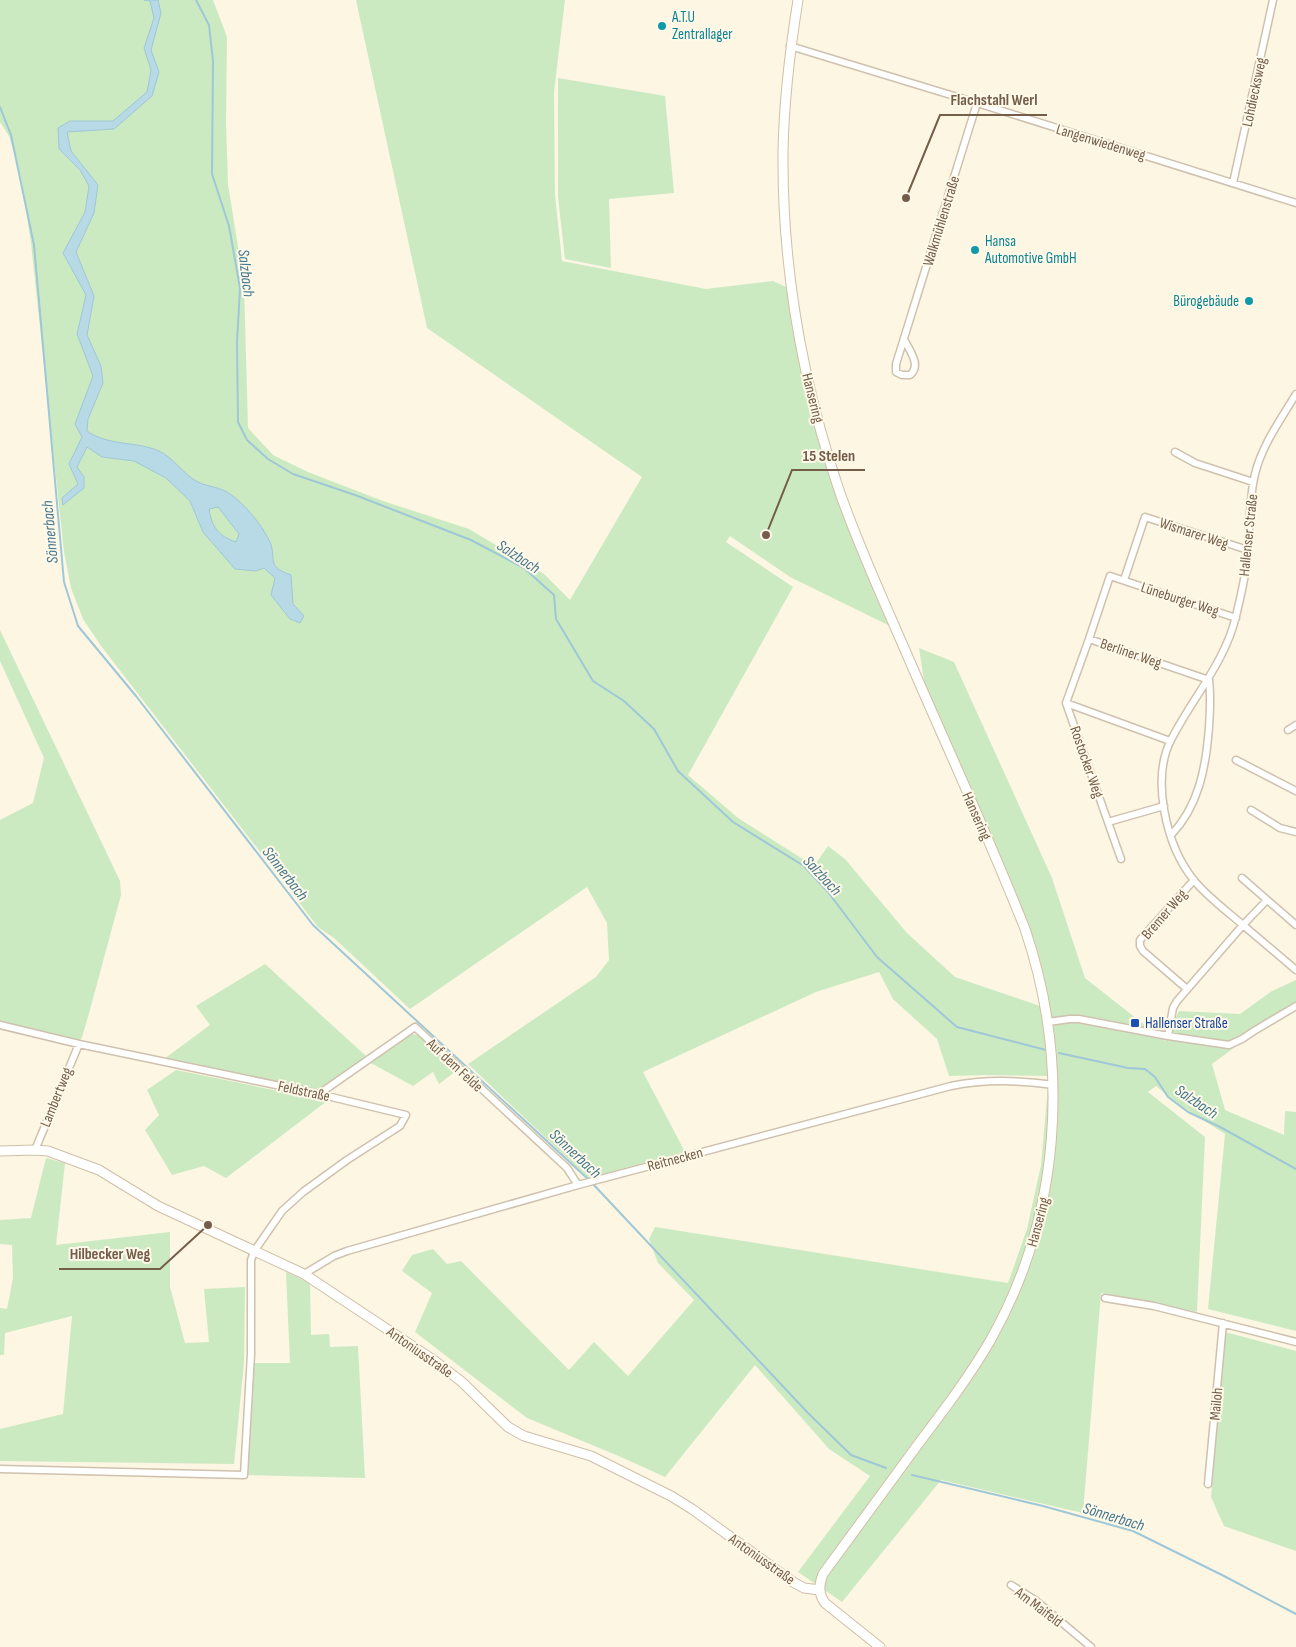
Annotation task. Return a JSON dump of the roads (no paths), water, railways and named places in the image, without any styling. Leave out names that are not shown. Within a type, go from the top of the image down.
[{"type":"street","name":"Hansering","points":[[798,0],[790,46],[784,115],[784,196],[792,292],[798,333],[811,393],[838,487],[867,562],[1025,929],[1036,965],[1048,1022],[1054,1085],[1053,1129],[1046,1193],[1030,1253],[1006,1310],[990,1342],[952,1398],[823,1574],[820,1590]]},
{"type":"street","name":"Lohdiecksweg","points":[[1233,183],[1273,0]]},
{"type":"street","name":"Langenwiedenweg","points":[[790,46],[1296,204]]},
{"type":"street","name":"Walkmühlenstraße","points":[[904,339],[916,364],[915,371],[910,375],[902,375],[896,372],[896,364],[977,103]]},
{"type":"street","name":"Hallenser Straße","points":[[1296,394],[1261,454],[1253,482],[1247,564],[1236,618],[1209,680],[1170,741],[1161,777],[1164,806],[1171,836],[1181,862],[1194,880],[1296,970]]},
{"type":"street","points":[[1175,452],[1195,463],[1253,482]]},
{"type":"street","name":"Wismarer Weg","points":[[1124,580],[1145,517],[1248,550]]},
{"type":"street","points":[[1090,639],[1110,576],[1124,580]]},
{"type":"street","name":"Lüneburger Weg","points":[[1124,580],[1236,618]]},
{"type":"street","name":"Berliner Weg","points":[[1066,703],[1090,639],[1209,680]]},
{"type":"street","name":"Hallenser Straße","points":[[1171,836],[1186,816],[1196,795],[1204,768],[1209,720],[1209,680]]},
{"type":"street","points":[[1066,703],[1170,741]]},
{"type":"street","name":"Rostocker Weg","points":[[1066,703],[1121,859]]},
{"type":"street","points":[[1288,730],[1296,725]]},
{"type":"street","points":[[1236,760],[1296,791]]},
{"type":"street","points":[[1108,822],[1164,806]]},
{"type":"street","points":[[1251,810],[1280,828],[1296,832]]},
{"type":"street","points":[[1242,878],[1296,925]]},
{"type":"street","name":"Bremer Weg","points":[[1187,989],[1143,950],[1140,946],[1140,940],[1194,880]]},
{"type":"street","points":[[1168,1036],[1173,1008],[1187,989],[1267,900]]},
{"type":"street","points":[[1048,1022],[1079,1019],[1168,1036],[1229,1045],[1242,1040],[1296,1006]]},
{"type":"street","name":"Feldstraße","points":[[0,1025],[79,1044],[319,1094],[406,1115],[400,1126],[303,1192],[282,1211],[255,1250]]},
{"type":"street","name":"Auf dem Felde","points":[[319,1094],[415,1027],[567,1168],[578,1185]]},
{"type":"street","name":"Lambertweg","points":[[35,1150],[79,1044]]},
{"type":"street","name":"Reitnecken","points":[[304,1274],[334,1256],[347,1251],[578,1185],[960,1084],[988,1080],[1036,1082],[1054,1085]]},
{"type":"street","name":"Antoniusstraße","points":[[0,1151],[48,1151],[99,1170],[158,1206],[304,1274],[435,1361],[462,1382],[515,1432],[591,1456],[671,1496],[793,1582],[804,1588],[820,1590]]},
{"type":"street","points":[[0,1469],[244,1475],[251,1354],[251,1260],[255,1250]]},
{"type":"street","points":[[1105,1298],[1154,1306],[1296,1342]]},
{"type":"street","name":"Mailoh","points":[[1208,1484],[1223,1324]]},
{"type":"street","name":"Am Maifeld","points":[[1011,1585],[1035,1600],[1090,1647]]},
{"type":"street","points":[[820,1590],[822,1599],[828,1606],[880,1647]]},
{"type":"water","points":[[144,0],[158,0],[161,13],[151,50],[159,72],[152,96],[114,129],[67,132],[71,151],[98,185],[94,213],[76,252],[94,296],[87,335],[101,366],[103,383],[88,419],[87,431],[104,439],[159,451],[193,479],[202,484],[219,488],[236,498],[266,534],[277,568],[291,575],[293,604],[304,616],[300,623],[290,619],[271,595],[275,578],[264,568],[256,571],[235,569],[203,532],[190,501],[166,478],[134,461],[102,457],[87,447],[77,467],[84,477],[84,488],[63,505],[62,498],[78,484],[69,464],[82,437],[75,424],[93,376],[77,334],[86,295],[63,253],[85,212],[89,186],[80,170],[59,149],[58,128],[70,121],[113,121],[147,92],[151,70],[144,48],[154,18],[150,1]],"holes":[[[218,507],[239,534],[236,542],[220,534],[214,526],[209,509]]]},
{"type":"waterway","name":"Salzbach","points":[[196,0],[209,25],[213,61],[212,174],[229,226],[240,288],[237,342],[238,422],[247,440],[268,459],[293,474],[355,495],[471,540],[524,568],[554,595],[556,619],[593,681],[624,701],[654,729],[678,771],[733,822],[804,866],[828,892],[877,957],[957,1027],[1046,1050]]},
{"type":"waterway","name":"Sönnerbach","points":[[0,107],[11,135],[34,245],[64,582],[78,626],[136,696],[313,925],[589,1180]]},
{"type":"waterway","name":"Salzbach","points":[[1059,1053],[1128,1068],[1145,1069],[1155,1077],[1168,1097],[1188,1112],[1220,1127],[1296,1169]]},
{"type":"waterway","name":"Sönnerbach","points":[[592,1183],[808,1413],[851,1455],[886,1468]]},
{"type":"waterway","name":"Sönnerbach","points":[[912,1475],[1043,1506],[1133,1531],[1296,1614]]},
{"type":"place","name":"A.T.U Zentrallager","points":[[662,26]]},
{"type":"place","name":"Flachstahl Werl","points":[[906,198]]},
{"type":"place","name":"Hansa Automotive GmbH","points":[[975,250]]},
{"type":"place","name":"Bürogebäude","points":[[1249,301]]},
{"type":"place","name":"15 Stelen","points":[[766,535]]},
{"type":"place","name":"Hallenser Straße","points":[[1135,1023]]},
{"type":"place","name":"Hilbecker Weg","points":[[208,1225]]}]
